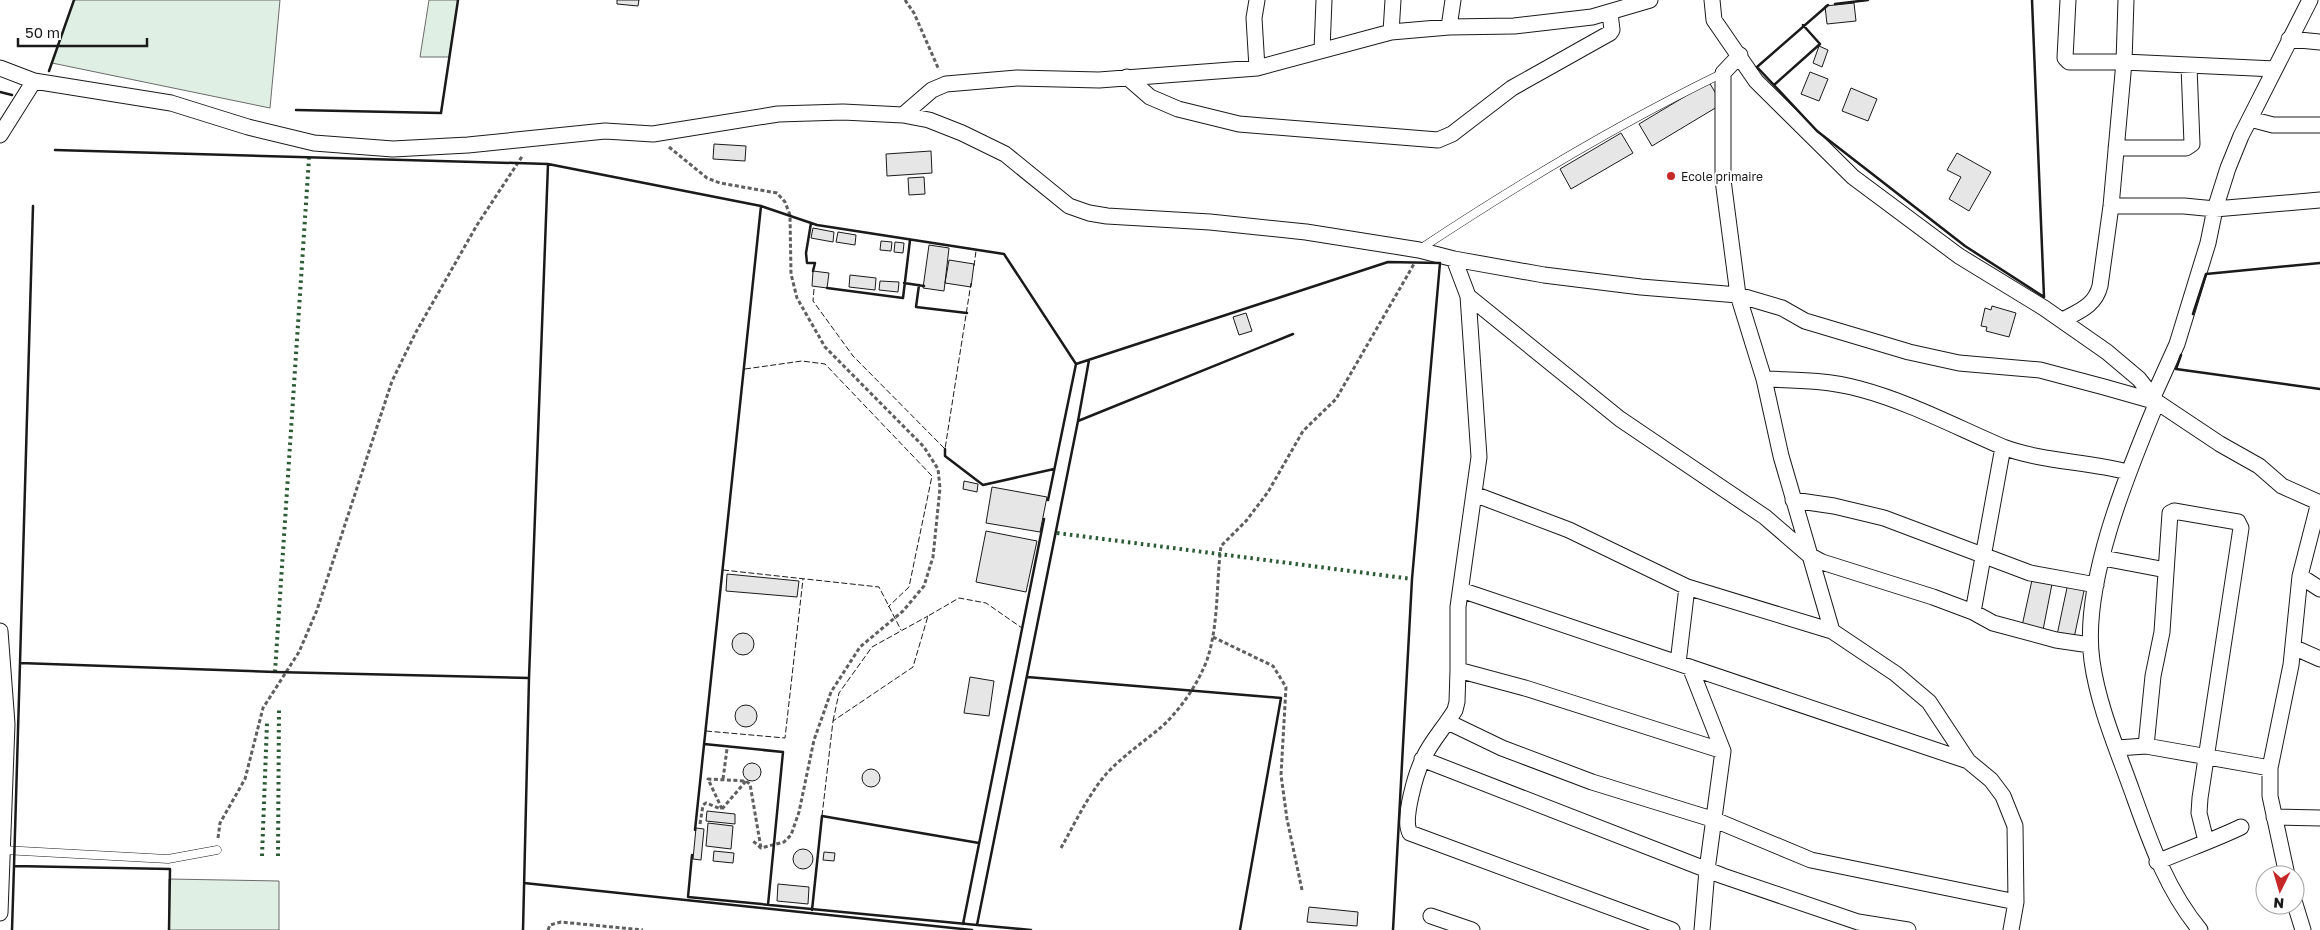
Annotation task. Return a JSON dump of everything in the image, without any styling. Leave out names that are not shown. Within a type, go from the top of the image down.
[{"type":"street","points":[[1257,0],[1254,18],[1257,68]]},
{"type":"street","points":[[1322,50],[1324,0]]},
{"type":"street","points":[[1391,32],[1393,0]]},
{"type":"street","points":[[1449,27],[1453,0]]},
{"type":"street","points":[[903,115],[932,90],[946,84],[1017,78],[1099,80],[1257,68],[1391,32],[1449,27],[1514,26],[1610,13],[1650,0]]},
{"type":"street","points":[[1712,0],[1714,20],[1740,55],[1756,81],[1852,177],[1959,256],[2063,320],[2107,352],[2139,380],[2155,399],[2259,466],[2282,486],[2319,503],[2300,576],[2293,648],[2270,768],[2270,796],[2286,865]]},
{"type":"street","points":[[2068,0],[2066,61],[2274,69]]},
{"type":"street","points":[[2063,320],[2090,305],[2098,295],[2111,206],[2124,62],[2126,0]]},
{"type":"street","points":[[2200,930],[2173,893],[2157,862],[2117,748],[2096,680],[2090,645],[2090,631],[2096,585],[2128,472],[2177,344],[2208,243],[2214,209],[2228,168],[2274,69],[2310,0]]},
{"type":"street","points":[[1126,77],[1150,97],[1178,109],[1239,124],[1438,140],[1452,134],[1512,88],[1610,33],[1612,30],[1610,13]]},
{"type":"street","points":[[2290,40],[2320,42]]},
{"type":"street","points":[[1740,55],[1723,73],[1723,180],[1738,296],[1764,379],[1793,500],[1832,631]]},
{"type":"street","points":[[2116,148],[2186,148],[2192,144],[2189,66]]},
{"type":"street","points":[[0,68],[34,81],[170,103],[314,143],[393,149],[468,145],[537,136],[604,131],[653,134],[778,114],[843,112],[903,115],[929,120],[962,133],[1005,154],[1069,206],[1089,213],[1107,216],[1265,227],[1419,250],[1454,260],[1554,276],[1738,296],[1782,308],[1805,320],[1909,352],[1959,363],[2040,370],[2155,399]]},
{"type":"street","points":[[0,135],[34,81]]},
{"type":"street","points":[[2250,119],[2273,125],[2320,126]]},
{"type":"street","points":[[2111,206],[2184,206],[2214,209],[2320,200]]},
{"type":"street","points":[[1454,260],[1468,296],[1479,457],[1461,590],[1456,643],[1458,670],[1457,702],[1448,722],[1422,759],[1408,811],[1407,828],[1410,833],[1672,930]]},
{"type":"street","points":[[1468,296],[1620,419],[1765,517],[1809,555],[1822,562],[1877,578],[1972,612],[2001,626],[2056,640],[2090,645]]},
{"type":"street","points":[[1764,379],[1798,380],[1858,388],[1890,398],[2003,447],[2024,454],[2105,466],[2128,472]]},
{"type":"street","points":[[1972,612],[2003,447]]},
{"type":"street","points":[[1474,494],[1569,530],[1688,587],[1832,631],[1896,674],[1929,702],[1968,761],[1991,780],[2003,796],[2015,826],[2016,902],[2010,930]]},
{"type":"street","points":[[1793,500],[1834,506],[1884,518],[2030,573],[2096,585]]},
{"type":"street","points":[[2146,746],[2154,676],[2162,632],[2170,515],[2172,512],[2241,524],[2199,813],[2206,841]]},
{"type":"street","points":[[2103,558],[2166,570]]},
{"type":"street","points":[[2300,576],[2320,589]]},
{"type":"street","points":[[1688,587],[1684,665],[1723,750],[1707,870],[1702,930]]},
{"type":"street","points":[[1461,590],[1968,761]]},
{"type":"street","points":[[0,631],[7,724],[0,913]]},
{"type":"street","points":[[2293,648],[2320,659]]},
{"type":"street","points":[[1458,670],[1525,688],[1723,750]]},
{"type":"street","points":[[1448,722],[1502,748],[1592,782],[1715,820],[1811,860],[2016,902]]},
{"type":"street","points":[[2117,748],[2146,746],[2270,768]]},
{"type":"street","points":[[1422,759],[1707,870],[1858,922],[1908,930]]},
{"type":"street","points":[[2274,817],[2320,818]]},
{"type":"street","points":[[2157,862],[2206,841],[2220,838],[2241,827]]},
{"type":"street","points":[[2298,915],[2303,930]]},
{"type":"street","points":[[1431,916],[1472,930]]},
{"type":"lane","points":[[1419,250],[1475,212],[1649,109],[1723,73]]},
{"type":"lane","points":[[3,850],[168,859],[217,850]]},
{"type":"path","points":[[905,0],[914,13],[946,84]]},
{"type":"path","points":[[653,134],[707,178],[720,183],[777,194],[785,202],[790,215],[791,274],[798,298],[825,347],[924,447],[938,469],[940,488],[933,557],[924,586],[903,611],[860,647],[831,692],[814,740],[799,812],[791,835],[784,842],[761,848]]},
{"type":"path","points":[[217,850],[220,823],[244,779],[263,708],[299,652],[316,610],[392,381],[416,332],[477,226],[537,136]]},
{"type":"path","points":[[1060,848],[1084,807],[1107,774],[1136,746],[1161,728],[1192,690],[1206,661],[1214,637],[1221,546],[1246,521],[1268,492],[1303,431],[1336,399],[1415,262],[1419,250]]},
{"type":"path","points":[[1214,637],[1273,666],[1286,687],[1281,775],[1287,820],[1302,890]]},
{"type":"path","points":[[723,779],[726,749]]},
{"type":"path","points":[[722,809],[708,781],[710,778],[746,781],[752,786],[761,848]]},
{"type":"path","points":[[722,809],[746,781]]},
{"type":"path","points":[[700,824],[703,805],[706,803],[722,809]]},
{"type":"path","points":[[753,841],[761,848]]},
{"type":"path","points":[[548,930],[550,925],[561,922],[643,930]]},
{"type":"green space","points":[[74,0],[280,0],[270,108],[52,63]]},
{"type":"green space","points":[[429,0],[458,0],[449,57],[420,57]]},
{"type":"green space","points":[[169,879],[279,881],[279,930],[169,930]]},
{"type":"building","points":[[617,0],[639,0],[638,6],[617,4]]},
{"type":"building","points":[[1854,3],[1856,21],[1827,24],[1825,6]]},
{"type":"building","points":[[1819,46],[1828,50],[1822,67],[1813,63]]},
{"type":"building","points":[[1810,72],[1828,79],[1819,101],[1801,94]]},
{"type":"building","points":[[1709,82],[1722,104],[1652,146],[1639,124]]},
{"type":"building","points":[[1851,88],[1877,99],[1868,121],[1842,111]]},
{"type":"building","points":[[1621,133],[1633,153],[1571,189],[1560,169]]},
{"type":"building","points":[[714,144],[746,146],[745,161],[713,159]]},
{"type":"building","points":[[931,151],[932,173],[887,176],[886,154]]},
{"type":"building","points":[[1957,153],[1991,172],[1969,211],[1949,199],[1961,177],[1947,170]]},
{"type":"building","points":[[924,177],[925,194],[909,195],[908,178]]},
{"type":"building","points":[[813,228],[834,232],[833,242],[811,238]]},
{"type":"building","points":[[838,232],[856,235],[855,245],[836,242]]},
{"type":"building","points":[[881,241],[892,242],[891,251],[880,250]]},
{"type":"building","points":[[895,242],[904,243],[903,253],[894,252]]},
{"type":"building","points":[[929,245],[949,248],[944,291],[923,288]]},
{"type":"building","points":[[949,260],[974,264],[971,287],[945,283]]},
{"type":"building","points":[[813,271],[829,273],[827,288],[812,286]]},
{"type":"building","points":[[850,275],[876,278],[875,290],[849,287]]},
{"type":"building","points":[[880,281],[899,282],[898,292],[879,290]]},
{"type":"building","points":[[1992,306],[2016,313],[2009,337],[1986,331],[1987,327],[1981,326],[1985,308],[1991,310]]},
{"type":"building","points":[[1246,313],[1252,331],[1239,335],[1233,317]]},
{"type":"building","points":[[964,481],[978,484],[977,492],[963,489]]},
{"type":"building","points":[[992,487],[1047,497],[1040,532],[986,523]]},
{"type":"building","points":[[986,531],[1037,541],[1026,592],[976,582]]},
{"type":"building","points":[[727,574],[799,581],[797,597],[726,591]]},
{"type":"building","points":[[2032,580],[2052,584],[2043,630],[2022,626]]},
{"type":"building","points":[[2068,583],[2085,586],[2074,638],[2057,635]]},
{"type":"building","points":[[743,633],[751,636],[754,644],[751,652],[743,655],[735,652],[732,644],[735,636]]},
{"type":"building","points":[[970,677],[994,681],[989,716],[964,713]]},
{"type":"building","points":[[746,705],[754,708],[757,716],[754,724],[746,727],[738,724],[735,716],[738,708]]},
{"type":"building","points":[[752,763],[758,766],[761,772],[758,778],[752,781],[746,778],[743,772],[746,766]]},
{"type":"building","points":[[867,769],[875,769],[880,774],[878,785],[867,787],[862,782],[862,774]]},
{"type":"building","points":[[707,811],[735,814],[735,824],[706,821]]},
{"type":"building","points":[[708,823],[733,826],[731,849],[706,846]]},
{"type":"building","points":[[696,828],[704,829],[701,860],[693,859]]},
{"type":"building","points":[[803,849],[810,852],[813,859],[810,866],[803,869],[796,866],[793,859],[796,852]]},
{"type":"building","points":[[714,851],[734,853],[733,863],[713,861]]},
{"type":"building","points":[[824,852],[835,853],[834,861],[823,860]]},
{"type":"building","points":[[778,884],[809,887],[808,904],[777,901]]},
{"type":"building","points":[[1309,907],[1358,912],[1357,926],[1307,922]]},
{"type":"hedge","points":[[275,672],[309,158]]},
{"type":"hedge","points":[[1057,533],[1412,579]]},
{"type":"hedge","points":[[278,856],[279,708]]},
{"type":"hedge","points":[[262,856],[267,723]]},
{"type":"fence","points":[[974,266],[976,251]]},
{"type":"fence","points":[[814,289],[813,301],[853,356],[945,449],[971,283]]},
{"type":"fence","points":[[745,369],[802,361],[825,364],[932,476],[909,587],[888,607]]},
{"type":"fence","points":[[723,570],[879,587],[901,630]]},
{"type":"fence","points":[[706,731],[785,738],[803,579]]},
{"type":"fence","points":[[822,816],[833,721],[913,667],[928,616],[959,598],[986,603],[1022,628]]},
{"type":"fence","points":[[833,721],[839,693],[872,647],[928,616]]},
{"type":"wall","points":[[49,71],[74,0]]},
{"type":"wall","points":[[296,110],[441,113],[458,0]]},
{"type":"wall","points":[[1835,4],[1868,0]]},
{"type":"wall","points":[[2032,0],[2044,297]]},
{"type":"wall","points":[[1828,5],[1757,67],[1817,131],[1965,246],[2044,297]]},
{"type":"wall","points":[[1774,85],[1820,44],[1803,25]]},
{"type":"wall","points":[[0,92],[12,95]]},
{"type":"wall","points":[[55,150],[548,164]]},
{"type":"wall","points":[[523,930],[529,678],[548,164],[761,206],[817,225],[1004,254],[1076,364]]},
{"type":"wall","points":[[33,206],[20,663],[529,678]]},
{"type":"wall","points":[[695,830],[761,206]]},
{"type":"wall","points":[[811,223],[806,253],[807,263],[815,263],[813,271]]},
{"type":"wall","points":[[827,288],[903,298],[910,240]]},
{"type":"wall","points":[[1048,500],[1076,364],[1388,262],[1440,263],[1412,579],[1393,930]]},
{"type":"wall","points":[[2193,314],[2206,274],[2320,263]]},
{"type":"wall","points":[[904,283],[924,286]]},
{"type":"wall","points":[[919,285],[916,307],[967,313]]},
{"type":"wall","points":[[1031,930],[977,925],[1078,421],[1293,334]]},
{"type":"wall","points":[[2181,355],[2176,369],[2320,389]]},
{"type":"wall","points":[[1078,421],[1089,360]]},
{"type":"wall","points":[[945,449],[945,456],[983,485],[1054,469]]},
{"type":"wall","points":[[963,924],[1044,519]]},
{"type":"wall","points":[[14,866],[20,663]]},
{"type":"wall","points":[[1027,677],[1281,698],[1240,930]]},
{"type":"wall","points":[[704,744],[783,752],[768,905]]},
{"type":"wall","points":[[812,910],[822,816],[979,843]]},
{"type":"wall","points":[[692,855],[688,897],[977,925]]},
{"type":"wall","points":[[12,930],[14,866],[170,869],[169,930]]},
{"type":"wall","points":[[524,883],[972,930]]},
{"type":"place","name":"Ecole primaire","points":[[1671,176]]}]
